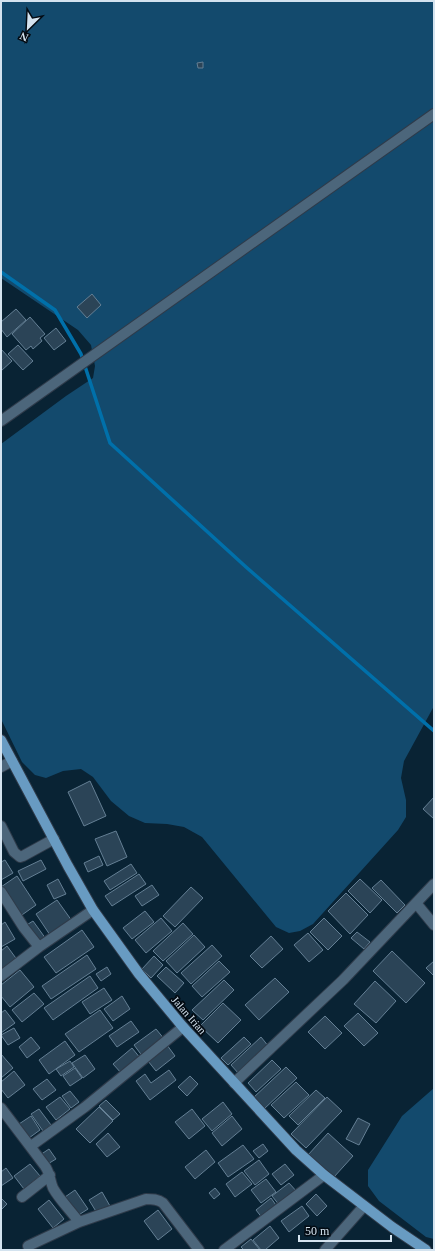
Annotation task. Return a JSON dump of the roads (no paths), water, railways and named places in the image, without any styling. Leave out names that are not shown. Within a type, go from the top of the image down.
[{"type":"main road","name":"Jalan Irian","points":[[1,740],[93,910],[139,974],[183,1027],[296,1150],[324,1175],[364,1206],[426,1250]]},
{"type":"street","points":[[1,421],[81,366],[434,114]]},
{"type":"street","points":[[1,768],[12,761]]},
{"type":"street","points":[[1,826],[14,852],[20,856],[23,856],[54,839]]},
{"type":"street","points":[[234,1083],[343,980],[434,884]]},
{"type":"street","points":[[1,892],[24,928],[39,947]]},
{"type":"street","points":[[416,903],[434,925]]},
{"type":"street","points":[[1,976],[39,947],[93,910]]},
{"type":"street","points":[[31,1146],[84,1107],[183,1027]]},
{"type":"street","points":[[1,1108],[48,1170],[54,1190],[79,1222]]},
{"type":"street","points":[[22,1197],[50,1175]]},
{"type":"street","points":[[224,1250],[324,1175]]},
{"type":"street","points":[[28,1246],[79,1222],[146,1199],[156,1200],[163,1204],[200,1250]]},
{"type":"street","points":[[325,1250],[364,1206]]},
{"type":"waterway","points":[[1,272],[55,310],[81,354],[110,443],[246,567],[434,731]]}]
